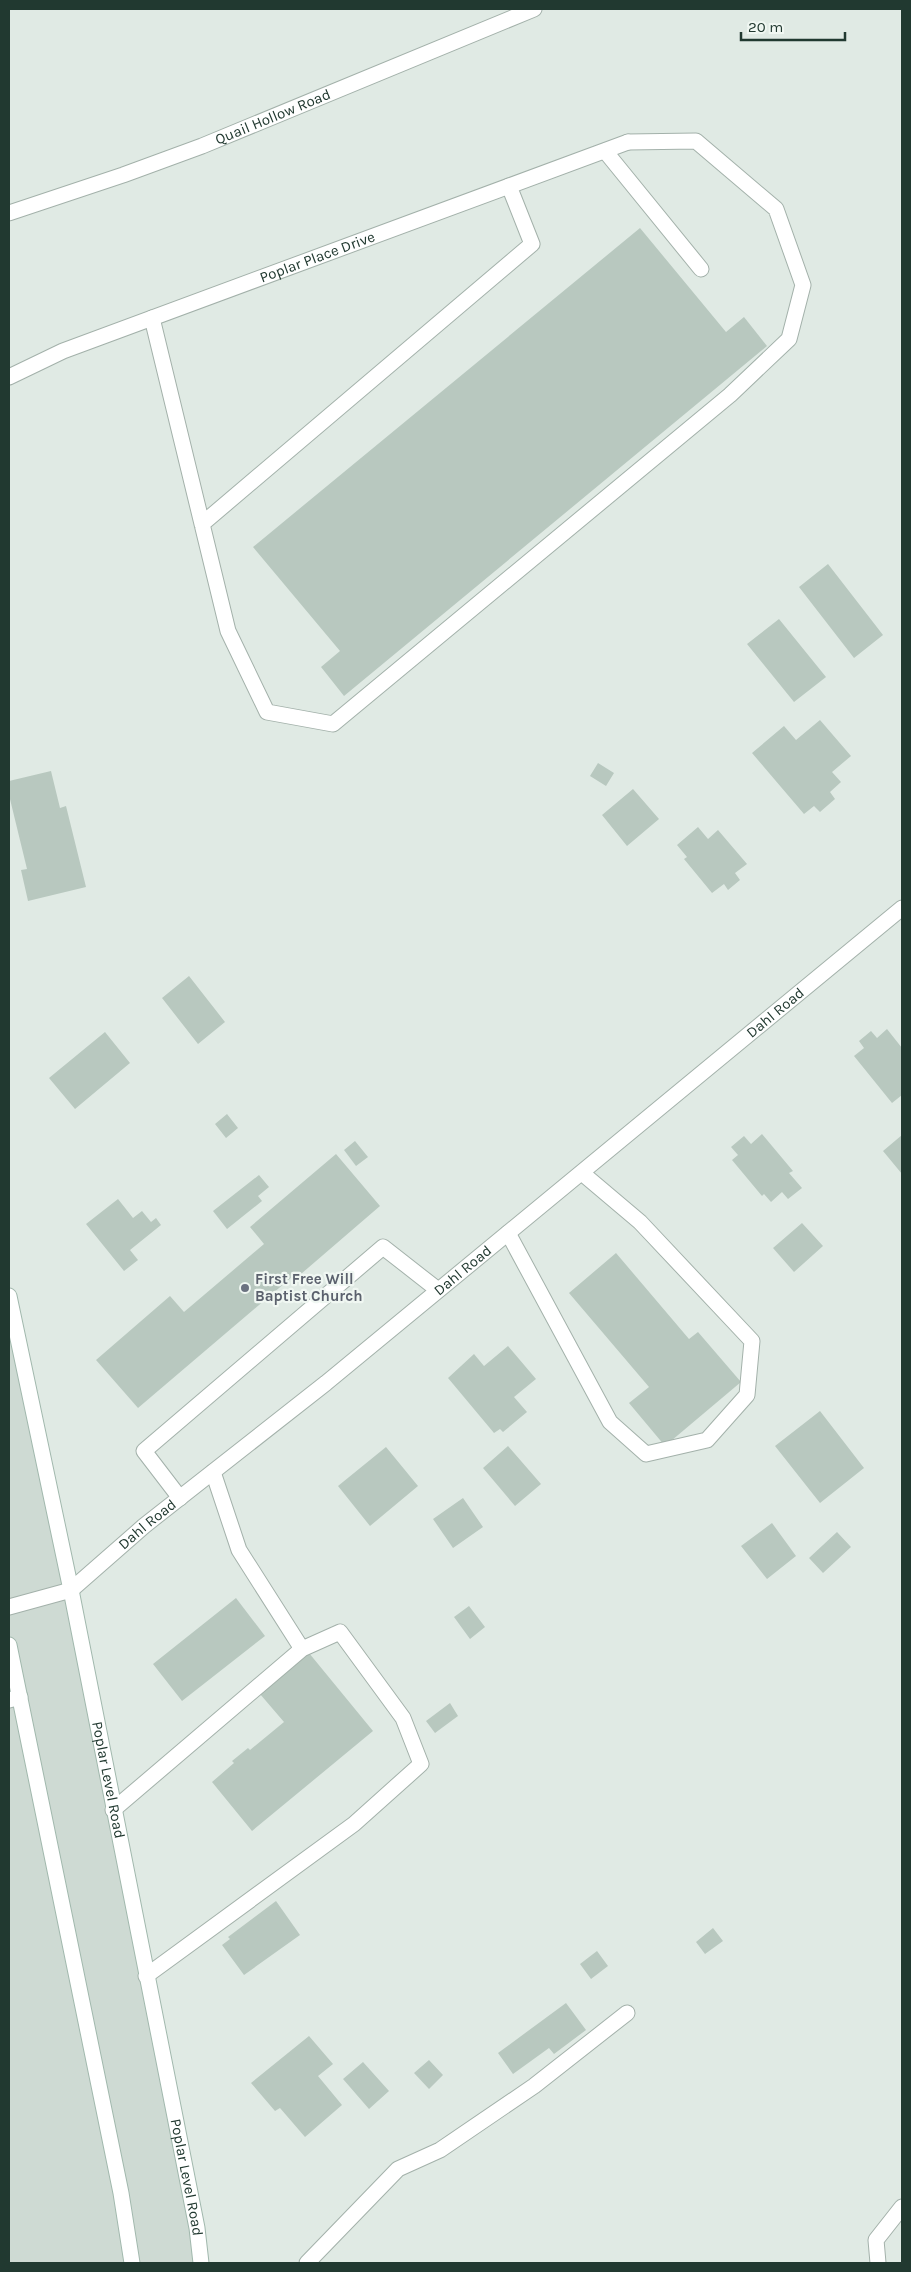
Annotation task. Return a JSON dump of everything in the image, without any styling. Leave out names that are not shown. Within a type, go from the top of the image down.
[{"type":"street","name":"Quail Hollow Road","points":[[9,213],[202,146],[534,9]]},
{"type":"street","name":"Poplar Place Drive","points":[[9,377],[62,351],[628,142],[696,141],[776,209],[803,284],[789,339],[730,395],[333,724],[267,712],[228,631],[202,524]]},
{"type":"street","points":[[605,151],[701,269]]},
{"type":"street","points":[[152,318],[202,524],[532,244],[509,186]]},
{"type":"street","name":"Dahl Road","points":[[9,1607],[71,1590],[180,1498],[508,1233],[902,908]]},
{"type":"street","points":[[508,1233],[610,1422],[646,1454],[707,1440],[747,1395],[752,1341],[640,1222],[582,1172]]},
{"type":"street","points":[[180,1498],[144,1451],[383,1247],[438,1290]]},
{"type":"street","name":"Poplar Level Road","points":[[9,1296],[71,1590],[197,2228],[201,2263]]},
{"type":"street","points":[[213,1472],[239,1550],[302,1649]]},
{"type":"street","points":[[113,1810],[302,1649],[340,1632],[403,1718],[421,1764],[354,1824],[146,1976]]},
{"type":"street","points":[[9,1645],[14,1698],[119,2184],[132,2263]]},
{"type":"street","points":[[307,2263],[398,2169],[440,2150],[534,2086],[627,2013]]},
{"type":"street","points":[[878,2263],[876,2240],[894,2215],[902,2208]]},
{"type":"shaded area","points":[[9,1296],[201,2263],[9,2263]]},
{"type":"building","points":[[640,228],[726,332],[744,317],[767,346],[344,696],[321,667],[340,651],[253,547]]},
{"type":"building","points":[[828,564],[883,635],[854,658],[799,587]]},
{"type":"building","points":[[779,619],[826,677],[794,702],[747,644]]},
{"type":"building","points":[[820,720],[851,756],[832,772],[841,782],[830,792],[835,799],[820,812],[814,806],[804,814],[752,753],[784,726],[796,740]]},
{"type":"building","points":[[598,763],[614,773],[606,786],[590,776]]},
{"type":"building","points":[[51,771],[60,808],[66,806],[86,887],[28,901],[21,870],[27,869],[9,795],[9,781]]},
{"type":"building","points":[[633,789],[659,819],[627,846],[602,815]]},
{"type":"building","points":[[698,827],[708,839],[718,830],[747,864],[735,873],[740,880],[728,890],[724,884],[712,893],[684,859],[687,857],[677,845]]},
{"type":"building","points":[[189,976],[225,1022],[198,1044],[162,998]]},
{"type":"building","points":[[887,1029],[902,1048],[902,1095],[892,1103],[854,1056],[864,1048],[859,1041],[871,1031],[877,1038]]},
{"type":"building","points":[[105,1032],[130,1063],[75,1109],[49,1078]]},
{"type":"building","points":[[227,1114],[238,1128],[226,1138],[215,1124]]},
{"type":"building","points":[[762,1134],[793,1171],[789,1173],[802,1188],[788,1199],[782,1192],[771,1202],[764,1194],[762,1196],[732,1160],[738,1155],[731,1147],[744,1136],[751,1144]]},
{"type":"building","points":[[902,1135],[902,1174],[883,1151]]},
{"type":"building","points":[[355,1141],[368,1157],[356,1166],[344,1150]]},
{"type":"building","name":"First Free Will Baptist Church","points":[[336,1154],[380,1206],[294,1280],[292,1277],[138,1408],[96,1360],[170,1296],[184,1312],[264,1244],[250,1227]]},
{"type":"building","points":[[259,1175],[269,1187],[258,1196],[262,1201],[227,1229],[213,1211]]},
{"type":"building","points":[[118,1199],[133,1218],[142,1211],[151,1222],[156,1218],[161,1225],[130,1250],[138,1260],[124,1271],[86,1224]]},
{"type":"building","points":[[802,1223],[823,1246],[794,1272],[773,1248]]},
{"type":"building","points":[[616,1253],[689,1339],[698,1332],[741,1382],[665,1446],[629,1403],[649,1387],[569,1293]]},
{"type":"building","points":[[508,1346],[536,1379],[514,1397],[527,1412],[503,1432],[500,1429],[494,1433],[448,1378],[474,1354],[484,1366]]},
{"type":"building","points":[[820,1411],[864,1468],[820,1503],[775,1446]]},
{"type":"building","points":[[508,1446],[541,1484],[515,1506],[483,1468]]},
{"type":"building","points":[[386,1447],[418,1486],[370,1526],[338,1486]]},
{"type":"building","points":[[463,1498],[483,1527],[453,1548],[433,1519]]},
{"type":"building","points":[[772,1523],[796,1556],[767,1579],[741,1546]]},
{"type":"building","points":[[837,1532],[851,1547],[823,1573],[809,1558]]},
{"type":"building","points":[[236,1598],[265,1636],[182,1701],[153,1664]]},
{"type":"building","points":[[469,1606],[485,1627],[470,1639],[454,1617]]},
{"type":"building","points":[[309,1653],[373,1731],[252,1831],[212,1782],[234,1763],[232,1761],[248,1748],[250,1750],[284,1722],[260,1694]]},
{"type":"building","points":[[450,1703],[458,1716],[435,1733],[426,1721]]},
{"type":"building","points":[[276,1901],[300,1935],[244,1975],[222,1945],[230,1939],[228,1937]]},
{"type":"building","points":[[713,1928],[723,1941],[705,1954],[696,1942]]},
{"type":"building","points":[[597,1951],[608,1966],[591,1979],[580,1964]]},
{"type":"building","points":[[566,2003],[586,2030],[554,2054],[549,2048],[513,2074],[498,2053]]},
{"type":"building","points":[[309,2036],[333,2064],[318,2076],[342,2105],[305,2137],[280,2108],[275,2111],[251,2083]]},
{"type":"building","points":[[429,2060],[443,2075],[429,2089],[414,2073]]},
{"type":"building","points":[[363,2062],[389,2091],[369,2109],[343,2079]]},
{"type":"place","name":"First Free Will Baptist Church","points":[[245,1288]]}]
